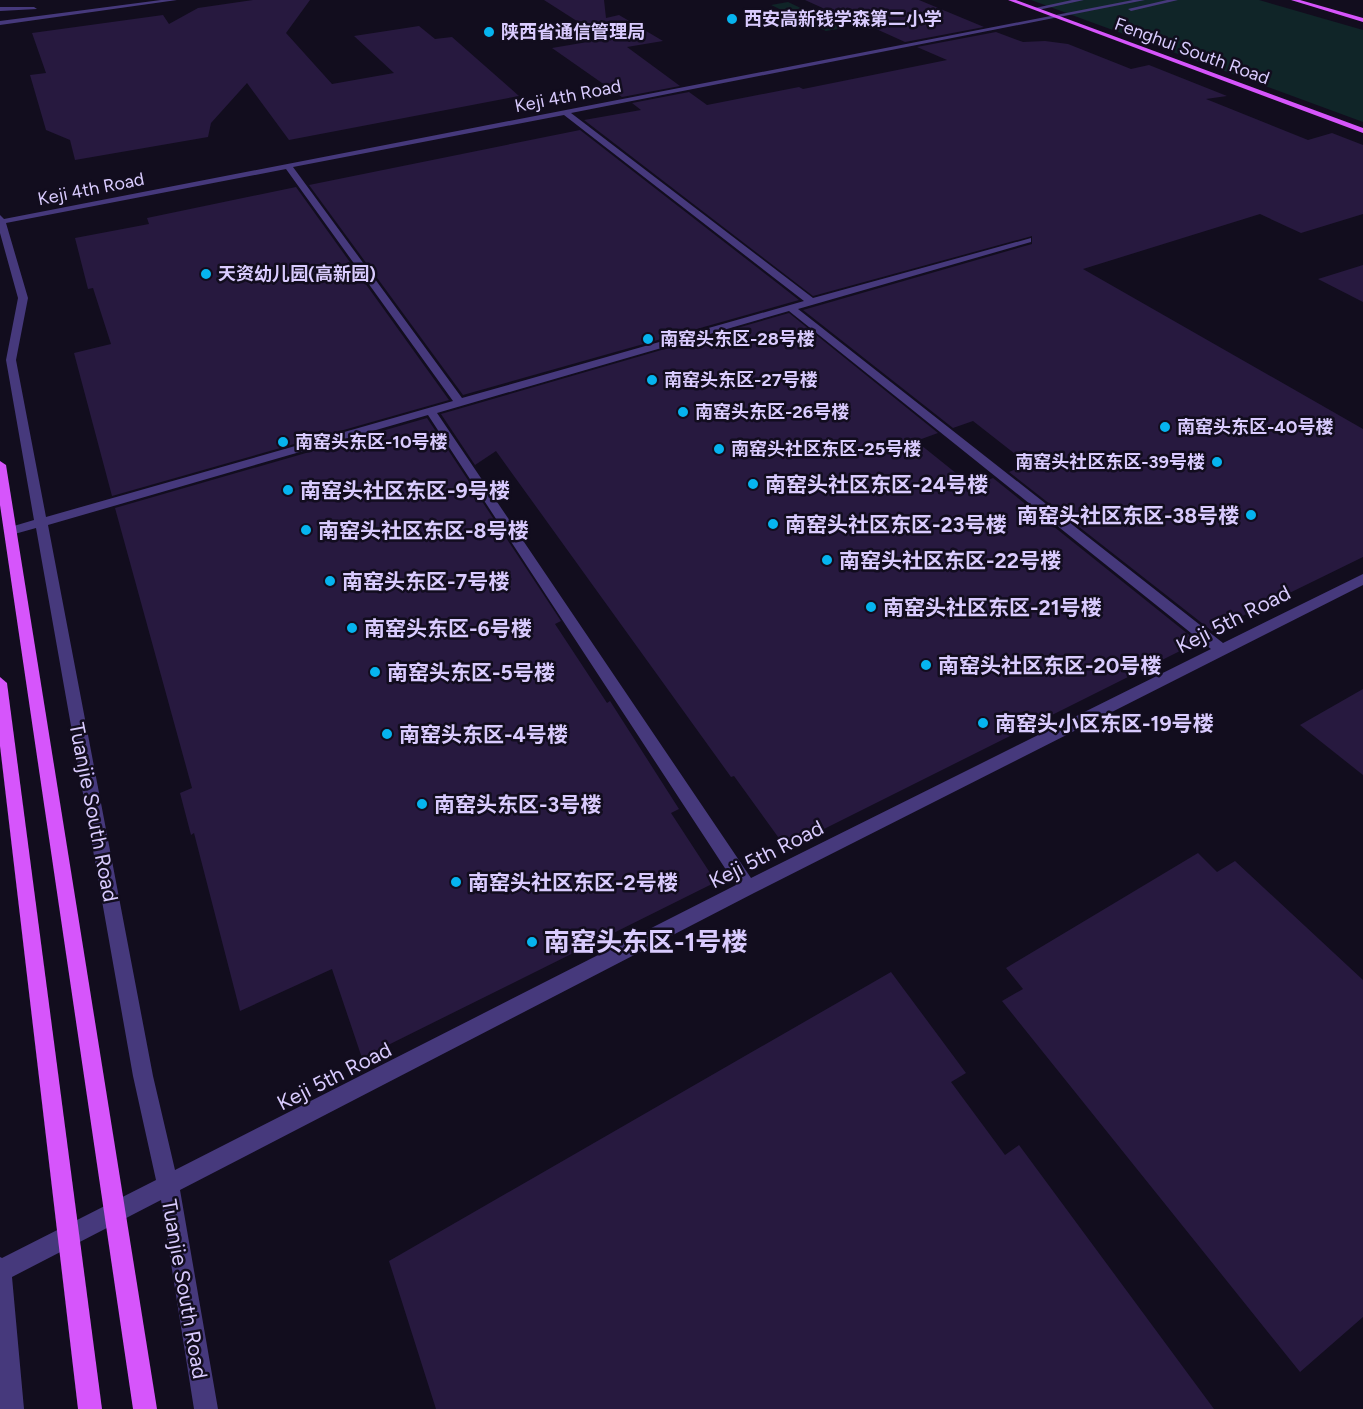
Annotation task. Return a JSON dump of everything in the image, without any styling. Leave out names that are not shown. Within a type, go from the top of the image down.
[{"type":"main road","name":"Fenghui South Road","points":[[1011,0],[1038,8],[1363,131]]},
{"type":"main road","points":[[1294,0],[1363,20]]},
{"type":"main road","name":"Tuanjie South Road","points":[[0,465],[113,1215],[145,1409]]},
{"type":"main road","points":[[0,683],[90,1409]]},
{"type":"street","points":[[0,23],[174,0]]},
{"type":"street","points":[[1038,8],[1081,0]]},
{"type":"street","name":"Keji 4th Road","points":[[0,219],[565,112],[1053,15],[1117,0]]},
{"type":"street","name":"Keji 4th Road","points":[[0,219],[1053,15],[1142,0]]},
{"type":"street","points":[[1068,21],[1175,0]]},
{"type":"street","points":[[0,9],[46,7]]},
{"type":"street","points":[[565,112],[810,301]]},
{"type":"street","points":[[287,165],[458,401]]},
{"type":"street","name":"Tuanjie South Road","points":[[0,219],[23,298],[11,360],[43,522],[41,531],[140,1064],[168,1186],[206,1409]]},
{"type":"street","points":[[10,531],[458,401],[1028,240]]},
{"type":"street","points":[[790,307],[1222,650]]},
{"type":"street","points":[[430,410],[748,888]]},
{"type":"street","name":"Keji 5th Road","points":[[0,1270],[113,1215],[748,888],[1363,579]]},
{"type":"street","points":[[0,1270],[12,1409]]},
{"type":"green space","points":[[1031,0],[1259,0],[1363,30],[1363,122]]},
{"type":"green space","points":[[788,2],[843,28],[826,31],[771,5]]},
{"type":"building","points":[[253,0],[310,0],[286,33],[332,84],[394,73],[354,36],[419,26],[435,39],[452,37],[519,96],[289,140],[247,83],[211,123],[208,137],[75,160],[70,140],[46,130],[30,75],[46,73],[32,33],[163,15],[169,24],[198,8]]},
{"type":"building","points":[[544,0],[604,0],[606,18],[619,15],[663,41],[627,47],[680,86],[622,97],[552,48],[605,39]]},
{"type":"building","points":[[805,0],[919,0],[984,27],[905,42],[874,28],[869,29]]},
{"type":"building","points":[[996,32],[1023,42],[1045,41],[1068,44],[1131,69],[1149,65],[1227,96],[1206,99],[1308,140],[1332,133],[1363,145],[1363,214],[1301,233],[1260,214],[1083,269],[1363,429],[1363,557],[1212,631],[1009,472],[1028,464],[973,421],[953,428],[803,310],[1032,244],[1032,236],[813,296],[584,120],[641,110],[632,103],[689,92],[707,105],[799,87],[803,89],[947,60],[917,47]]},
{"type":"building","points":[[580,130],[799,300],[463,395],[309,185]]},
{"type":"building","points":[[296,187],[449,400],[112,496],[74,353],[111,344],[93,288],[88,289],[75,238],[149,224],[147,218]]},
{"type":"building","points":[[1363,265],[1363,302],[1318,279]]},
{"type":"building","points":[[789,313],[938,433],[916,441],[972,486],[993,478],[1198,642],[786,848],[734,776],[731,777],[496,451],[475,465],[441,414]]},
{"type":"building","points":[[427,418],[561,621],[555,624],[607,703],[610,701],[679,809],[671,813],[716,882],[362,1058],[332,969],[240,1011],[194,833],[191,835],[180,793],[192,788],[115,508]]},
{"type":"building","points":[[1363,689],[1363,775],[1300,725]]},
{"type":"building","points":[[1198,853],[1217,872],[1235,861],[1363,980],[1363,1317],[1300,1372],[1002,1001],[1023,989],[1006,968]]},
{"type":"building","points":[[891,972],[966,1073],[951,1082],[1005,1155],[1019,1145],[1214,1409],[436,1409],[389,1261]]},
{"type":"place","name":"西安高新钱学森第二小学","points":[[732,19]]},
{"type":"place","name":"陕西省通信管理局","points":[[489,32]]},
{"type":"place","name":"天资幼儿园(高新园)","points":[[206,274]]},
{"type":"place","name":"南窑头东区-28号楼","points":[[648,339]]},
{"type":"place","name":"南窑头东区-27号楼","points":[[652,380]]},
{"type":"place","name":"南窑头东区-26号楼","points":[[683,412]]},
{"type":"place","name":"南窑头东区-40号楼","points":[[1165,427]]},
{"type":"place","name":"南窑头东区-10号楼","points":[[283,442]]},
{"type":"place","name":"南窑头社区东区-25号楼","points":[[719,449]]},
{"type":"place","name":"南窑头社区东区-39号楼","points":[[1217,462]]},
{"type":"place","name":"南窑头社区东区-24号楼","points":[[753,484]]},
{"type":"place","name":"南窑头社区东区-9号楼","points":[[288,490]]},
{"type":"place","name":"南窑头社区东区-38号楼","points":[[1251,515]]},
{"type":"place","name":"南窑头社区东区-23号楼","points":[[773,524]]},
{"type":"place","name":"南窑头社区东区-8号楼","points":[[306,530]]},
{"type":"place","name":"南窑头社区东区-22号楼","points":[[827,560]]},
{"type":"place","name":"南窑头东区-7号楼","points":[[330,581]]},
{"type":"place","name":"南窑头社区东区-21号楼","points":[[871,607]]},
{"type":"place","name":"南窑头东区-6号楼","points":[[352,628]]},
{"type":"place","name":"南窑头社区东区-20号楼","points":[[926,665]]},
{"type":"place","name":"南窑头东区-5号楼","points":[[375,672]]},
{"type":"place","name":"南窑头小区东区-19号楼","points":[[983,723]]},
{"type":"place","name":"南窑头东区-4号楼","points":[[387,734]]},
{"type":"place","name":"南窑头东区-3号楼","points":[[422,804]]},
{"type":"place","name":"南窑头社区东区-2号楼","points":[[456,882]]},
{"type":"place","name":"南窑头东区-1号楼","points":[[532,942]]}]
